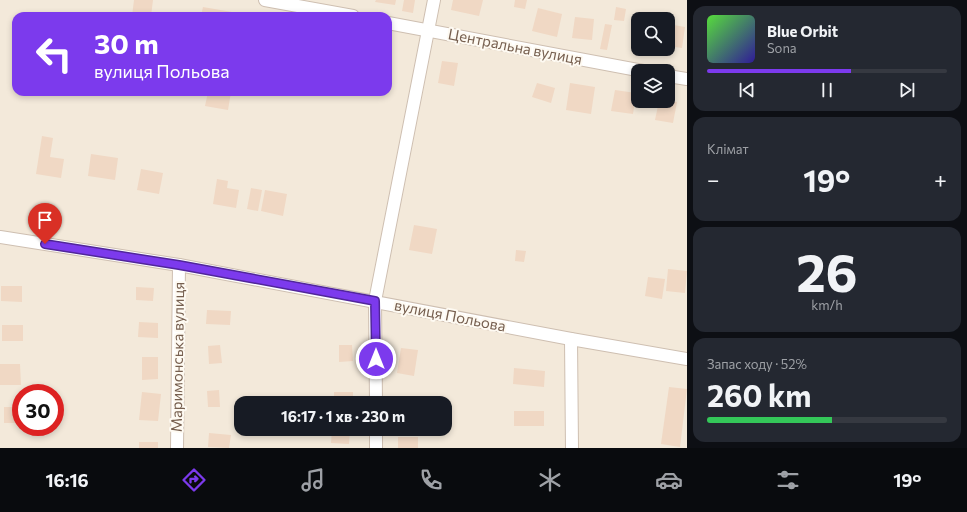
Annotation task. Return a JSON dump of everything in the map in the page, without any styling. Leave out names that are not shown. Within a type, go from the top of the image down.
[{"type":"street","points":[[266,0],[330,12]]},
{"type":"street","points":[[376,396],[375,301],[434,0]]},
{"type":"street","name":"Центральна вулиця","points":[[392,23],[631,69]]},
{"type":"street","points":[[675,77],[687,80]]},
{"type":"street","name":"вулиця Польова","points":[[0,237],[179,265],[571,339],[687,359]]},
{"type":"street","name":"Маримонська вулиця","points":[[177,448],[179,265]]},
{"type":"street","points":[[571,339],[572,448]]},
{"type":"street","points":[[376,436],[376,448]]},
{"type":"shaded area","points":[[0,0],[687,0],[687,448],[0,448]]},
{"type":"building","points":[[134,0],[153,0],[152,12],[132,12]]},
{"type":"building","points":[[376,0],[396,0],[395,5],[375,2]]},
{"type":"building","points":[[404,0],[415,0],[413,13],[402,11]]},
{"type":"building","points":[[453,0],[483,0],[479,16],[451,10]]},
{"type":"building","points":[[515,0],[527,0],[525,9],[514,7]]},
{"type":"building","points":[[203,7],[232,12],[202,12]]},
{"type":"building","points":[[616,7],[626,9],[624,21],[614,20]]},
{"type":"building","points":[[538,8],[562,14],[557,37],[532,31]]},
{"type":"building","points":[[575,17],[594,19],[592,40],[572,38]]},
{"type":"building","points":[[605,24],[612,25],[607,50],[600,49]]},
{"type":"building","points":[[675,25],[685,27],[682,48],[675,47]]},
{"type":"building","points":[[442,61],[458,63],[454,86],[438,83]]},
{"type":"building","points":[[537,83],[555,88],[551,103],[532,97]]},
{"type":"building","points":[[570,83],[595,87],[591,114],[566,110]]},
{"type":"building","points":[[615,90],[631,92],[631,108],[634,108],[633,114],[611,111]]},
{"type":"building","points":[[207,96],[230,96],[228,110],[205,106]]},
{"type":"building","points":[[675,102],[677,102],[673,123],[655,120],[658,108],[675,108]]},
{"type":"building","points":[[42,136],[53,138],[50,157],[64,159],[61,178],[36,174]]},
{"type":"building","points":[[91,154],[118,158],[115,180],[88,176]]},
{"type":"building","points":[[141,169],[163,173],[159,194],[137,190]]},
{"type":"building","points":[[217,179],[228,181],[227,188],[239,190],[236,208],[213,204]]},
{"type":"building","points":[[251,188],[262,190],[258,211],[247,209]]},
{"type":"building","points":[[265,190],[287,194],[283,216],[261,211]]},
{"type":"building","points":[[414,225],[437,229],[432,254],[409,250]]},
{"type":"building","points":[[516,250],[526,251],[524,262],[515,261]]},
{"type":"building","points":[[668,269],[687,271],[685,293],[666,291]]},
{"type":"building","points":[[648,277],[665,279],[662,299],[645,296]]},
{"type":"building","points":[[1,286],[22,286],[22,302],[1,301]]},
{"type":"building","points":[[136,287],[154,288],[153,301],[136,300]]},
{"type":"building","points":[[207,310],[231,311],[230,325],[206,324]]},
{"type":"building","points":[[139,322],[158,323],[158,338],[138,337]]},
{"type":"building","points":[[2,325],[23,325],[23,341],[2,341]]},
{"type":"building","points":[[220,345],[222,363],[209,364],[208,346]]},
{"type":"building","points":[[339,345],[352,345],[353,361],[339,362]]},
{"type":"building","points":[[401,348],[418,350],[414,376],[397,373]]},
{"type":"building","points":[[142,357],[158,357],[158,379],[142,380]]},
{"type":"building","points":[[0,364],[20,364],[21,384],[0,385]]},
{"type":"building","points":[[514,368],[545,371],[544,387],[513,384]]},
{"type":"building","points":[[669,387],[687,389],[680,447],[661,444]]},
{"type":"building","points":[[219,390],[220,407],[208,407],[207,391]]},
{"type":"building","points":[[142,392],[161,394],[158,421],[139,420]]},
{"type":"building","points":[[334,392],[353,392],[353,396],[334,396]]},
{"type":"building","points":[[4,407],[12,407],[12,423],[4,423]]},
{"type":"building","points":[[514,411],[544,411],[544,426],[514,426]]},
{"type":"building","points":[[209,433],[231,435],[229,448],[208,447]]},
{"type":"building","points":[[332,436],[350,436],[349,444],[331,443]]},
{"type":"building","points":[[398,437],[418,437],[418,448],[398,448]]},
{"type":"building","points":[[139,442],[158,442],[158,448],[139,448]]},
{"type":"route","points":[[45,244],[179,265],[375,301],[376,359]]}]
